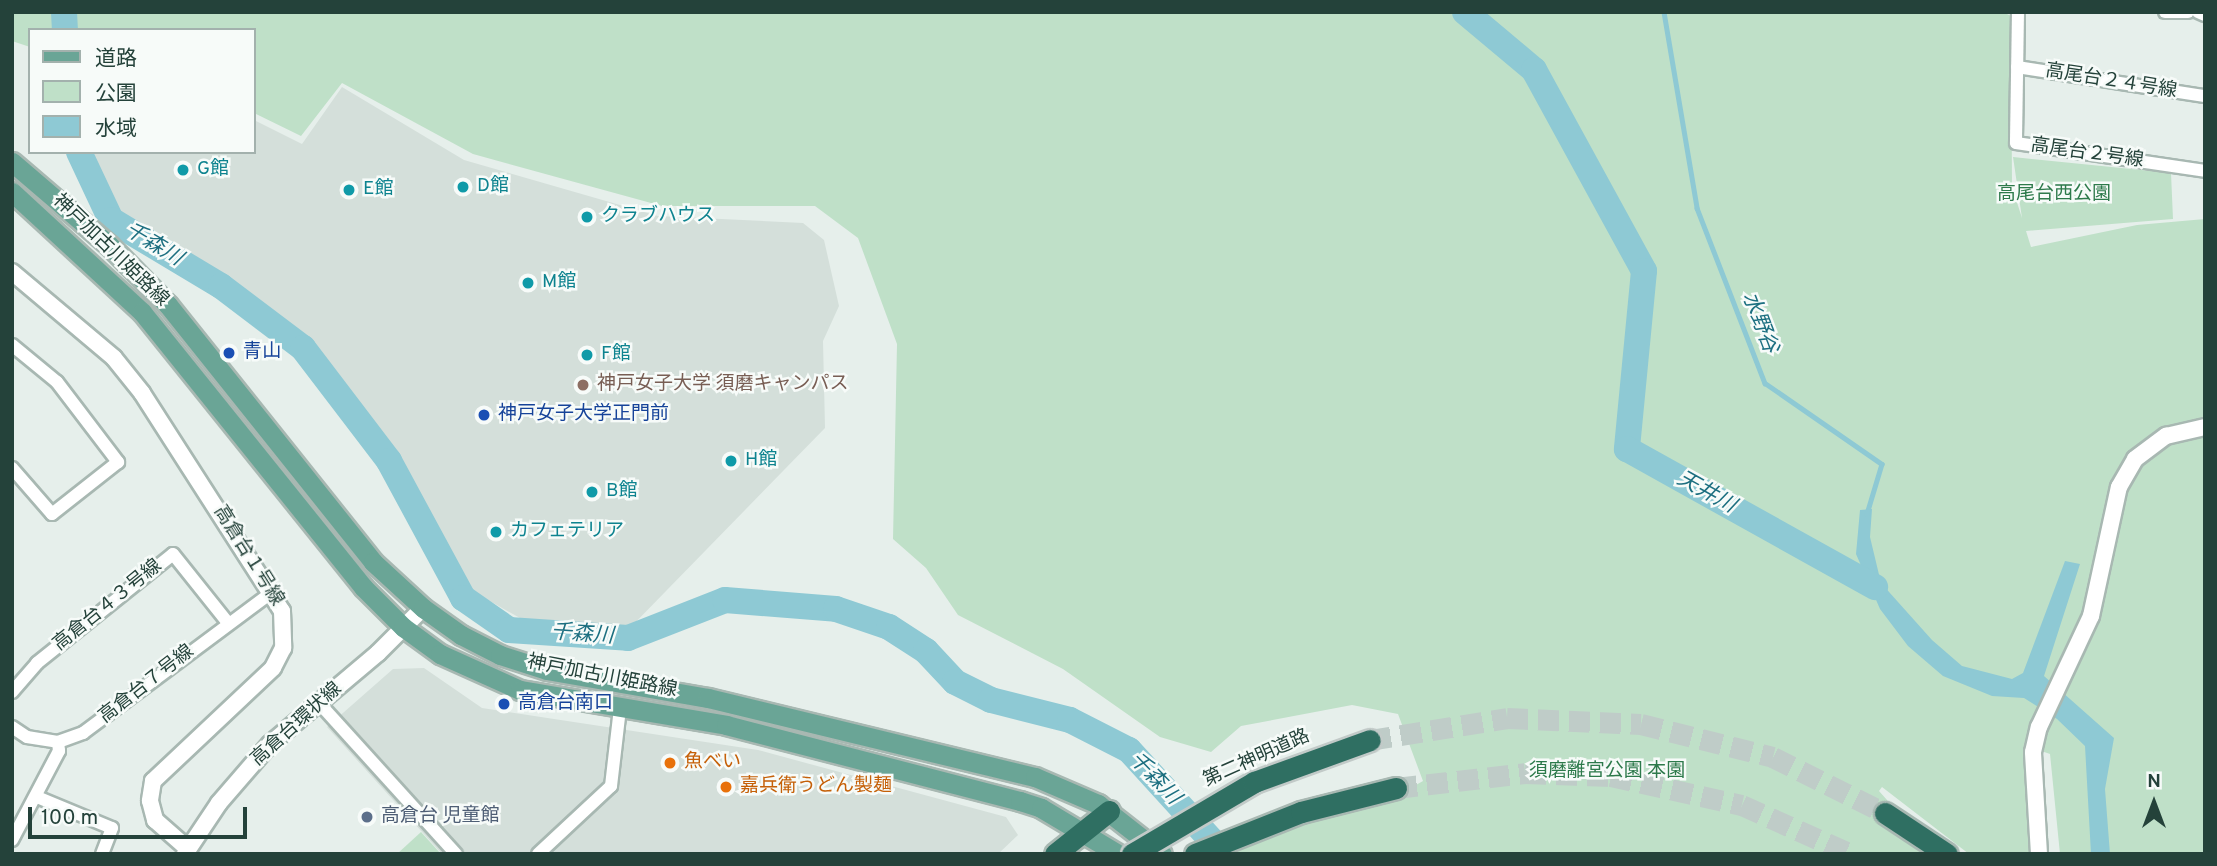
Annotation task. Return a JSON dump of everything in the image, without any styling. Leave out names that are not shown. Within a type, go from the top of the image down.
[{"type":"highway","name":"第二神明道路","points":[[1132,854],[1254,782],[1370,740]]},
{"type":"highway","points":[[1195,854],[1301,812],[1396,788]]},
{"type":"highway","points":[[1055,854],[1080,829],[1109,811]]},
{"type":"highway","points":[[1885,813],[1947,854]]},
{"type":"main road","name":"神戸加古川姫路線","points":[[12,162],[109,246],[169,306],[373,562],[423,608],[480,646],[530,666],[708,698],[1005,769],[1066,789],[1109,811],[1162,854]]},
{"type":"main road","name":"神戸加古川姫路線","points":[[12,192],[142,312],[363,587],[403,627],[440,654],[488,679],[542,695],[726,724],[999,795],[1041,808],[1118,854]]},
{"type":"street","name":"高尾台２号線","points":[[2018,12],[2016,143],[2205,171]]},
{"type":"street","points":[[2165,12],[2188,12]]},
{"type":"street","points":[[2198,12],[2205,15]]},
{"type":"street","name":"高尾台２４号線","points":[[2017,67],[2205,96]]},
{"type":"street","name":"高倉台１号線","points":[[12,272],[114,358],[142,393],[282,611],[285,631],[283,648],[273,668],[153,781],[150,801],[155,820],[186,851]]},
{"type":"street","points":[[12,345],[82,410],[118,462],[52,514],[12,468]]},
{"type":"street","points":[[2039,854],[2033,752],[2039,727],[2091,616],[2119,487],[2135,459],[2166,436],[2205,427]]},
{"type":"street","name":"高倉台４３号線","points":[[12,692],[37,663],[173,554],[228,623]]},
{"type":"street","name":"高倉台７号線","points":[[58,742],[99,723],[271,592]]},
{"type":"street","name":"高倉台環状線","points":[[186,851],[219,803],[270,744],[423,608]]},
{"type":"street","points":[[319,703],[456,854]]},
{"type":"street","points":[[538,854],[611,786],[620,708]]},
{"type":"street","points":[[12,727],[27,737],[58,742],[37,797],[12,840]]},
{"type":"street","points":[[37,797],[112,828],[102,854]]},
{"type":"shaded area","name":"神戸女子大学 須磨キャンパス","points":[[342,87],[464,160],[658,216],[803,223],[824,240],[839,306],[823,341],[825,428],[627,631],[527,622],[474,592],[397,457],[308,341],[223,280],[116,218],[88,165],[86,154],[256,154],[256,121],[302,144]]},
{"type":"shaded area","points":[[424,668],[482,708],[758,750],[1006,817],[1018,835],[998,854],[442,854],[327,727],[393,669]]},
{"type":"green space","points":[[12,12],[2003,12],[2011,16],[2012,187],[2022,218],[2013,157],[2171,173],[2173,219],[2026,231],[2031,247],[2137,225],[2205,219],[2205,854],[2060,854],[2050,754],[2024,745],[2030,854],[1969,854],[1882,787],[1879,791],[1935,854],[1223,854],[1219,850],[1393,798],[1423,781],[1398,714],[1352,705],[1241,726],[1211,752],[1160,737],[1063,669],[958,615],[926,568],[893,539],[897,344],[858,238],[815,206],[662,206],[473,154],[342,83],[301,136],[256,114],[256,28],[28,28],[28,46],[12,41]]},
{"type":"green space","points":[[421,832],[441,854],[397,854]]},
{"type":"water","points":[[1872,509],[1870,537],[1881,583],[1932,640],[1962,666],[2012,679],[2023,673],[2065,561],[2080,564],[2044,676],[2114,738],[2105,789],[2110,854],[2091,854],[2085,746],[2057,719],[2024,698],[1992,696],[1943,676],[1908,646],[1880,609],[1856,554],[1860,510]]},
{"type":"waterway","name":"千森川","points":[[64,12],[65,28]]},
{"type":"waterway","name":"天井川","points":[[1465,12],[1534,70],[1644,271],[1627,449],[1875,587]]},
{"type":"waterway","name":"水野谷","points":[[1664,12],[1697,208],[1765,383],[1882,464],[1867,514]]},
{"type":"waterway","name":"千森川","points":[[80,154],[111,220],[221,286],[303,348],[389,461],[463,598],[509,630],[628,638],[725,600],[836,609],[889,627],[926,651],[955,682],[991,700],[1070,720],[1129,750],[1224,854]]},
{"type":"tunnel","points":[[1370,740],[1507,718],[1641,724],[1773,757],[1885,813]]},
{"type":"tunnel","points":[[1396,788],[1525,773],[1611,776],[1742,805],[1851,854]]},
{"type":"place","name":"G館","points":[[183,170]]},
{"type":"place","name":"D館","points":[[463,187]]},
{"type":"place","name":"E館","points":[[349,190]]},
{"type":"place","name":"クラブハウス","points":[[587,217]]},
{"type":"place","name":"M館","points":[[528,283]]},
{"type":"place","name":"青山","points":[[229,353]]},
{"type":"place","name":"F館","points":[[587,355]]},
{"type":"place","name":"神戸女子大学 須磨キャンパス","points":[[583,385]]},
{"type":"place","name":"神戸女子大学正門前","points":[[484,415]]},
{"type":"place","name":"H館","points":[[731,461]]},
{"type":"place","name":"B館","points":[[592,492]]},
{"type":"place","name":"カフェテリア","points":[[496,532]]},
{"type":"place","name":"高倉台南口","points":[[504,704]]},
{"type":"place","name":"魚べい","points":[[670,763]]},
{"type":"place","name":"嘉兵衛うどん製麺","points":[[726,787]]},
{"type":"place","name":"高倉台 児童館","points":[[367,817]]},
{"type":"park label","name":"高尾台西公園","points":[[2054,195]]},
{"type":"park label","name":"須磨離宮公園 本園","points":[[1607,772]]}]
